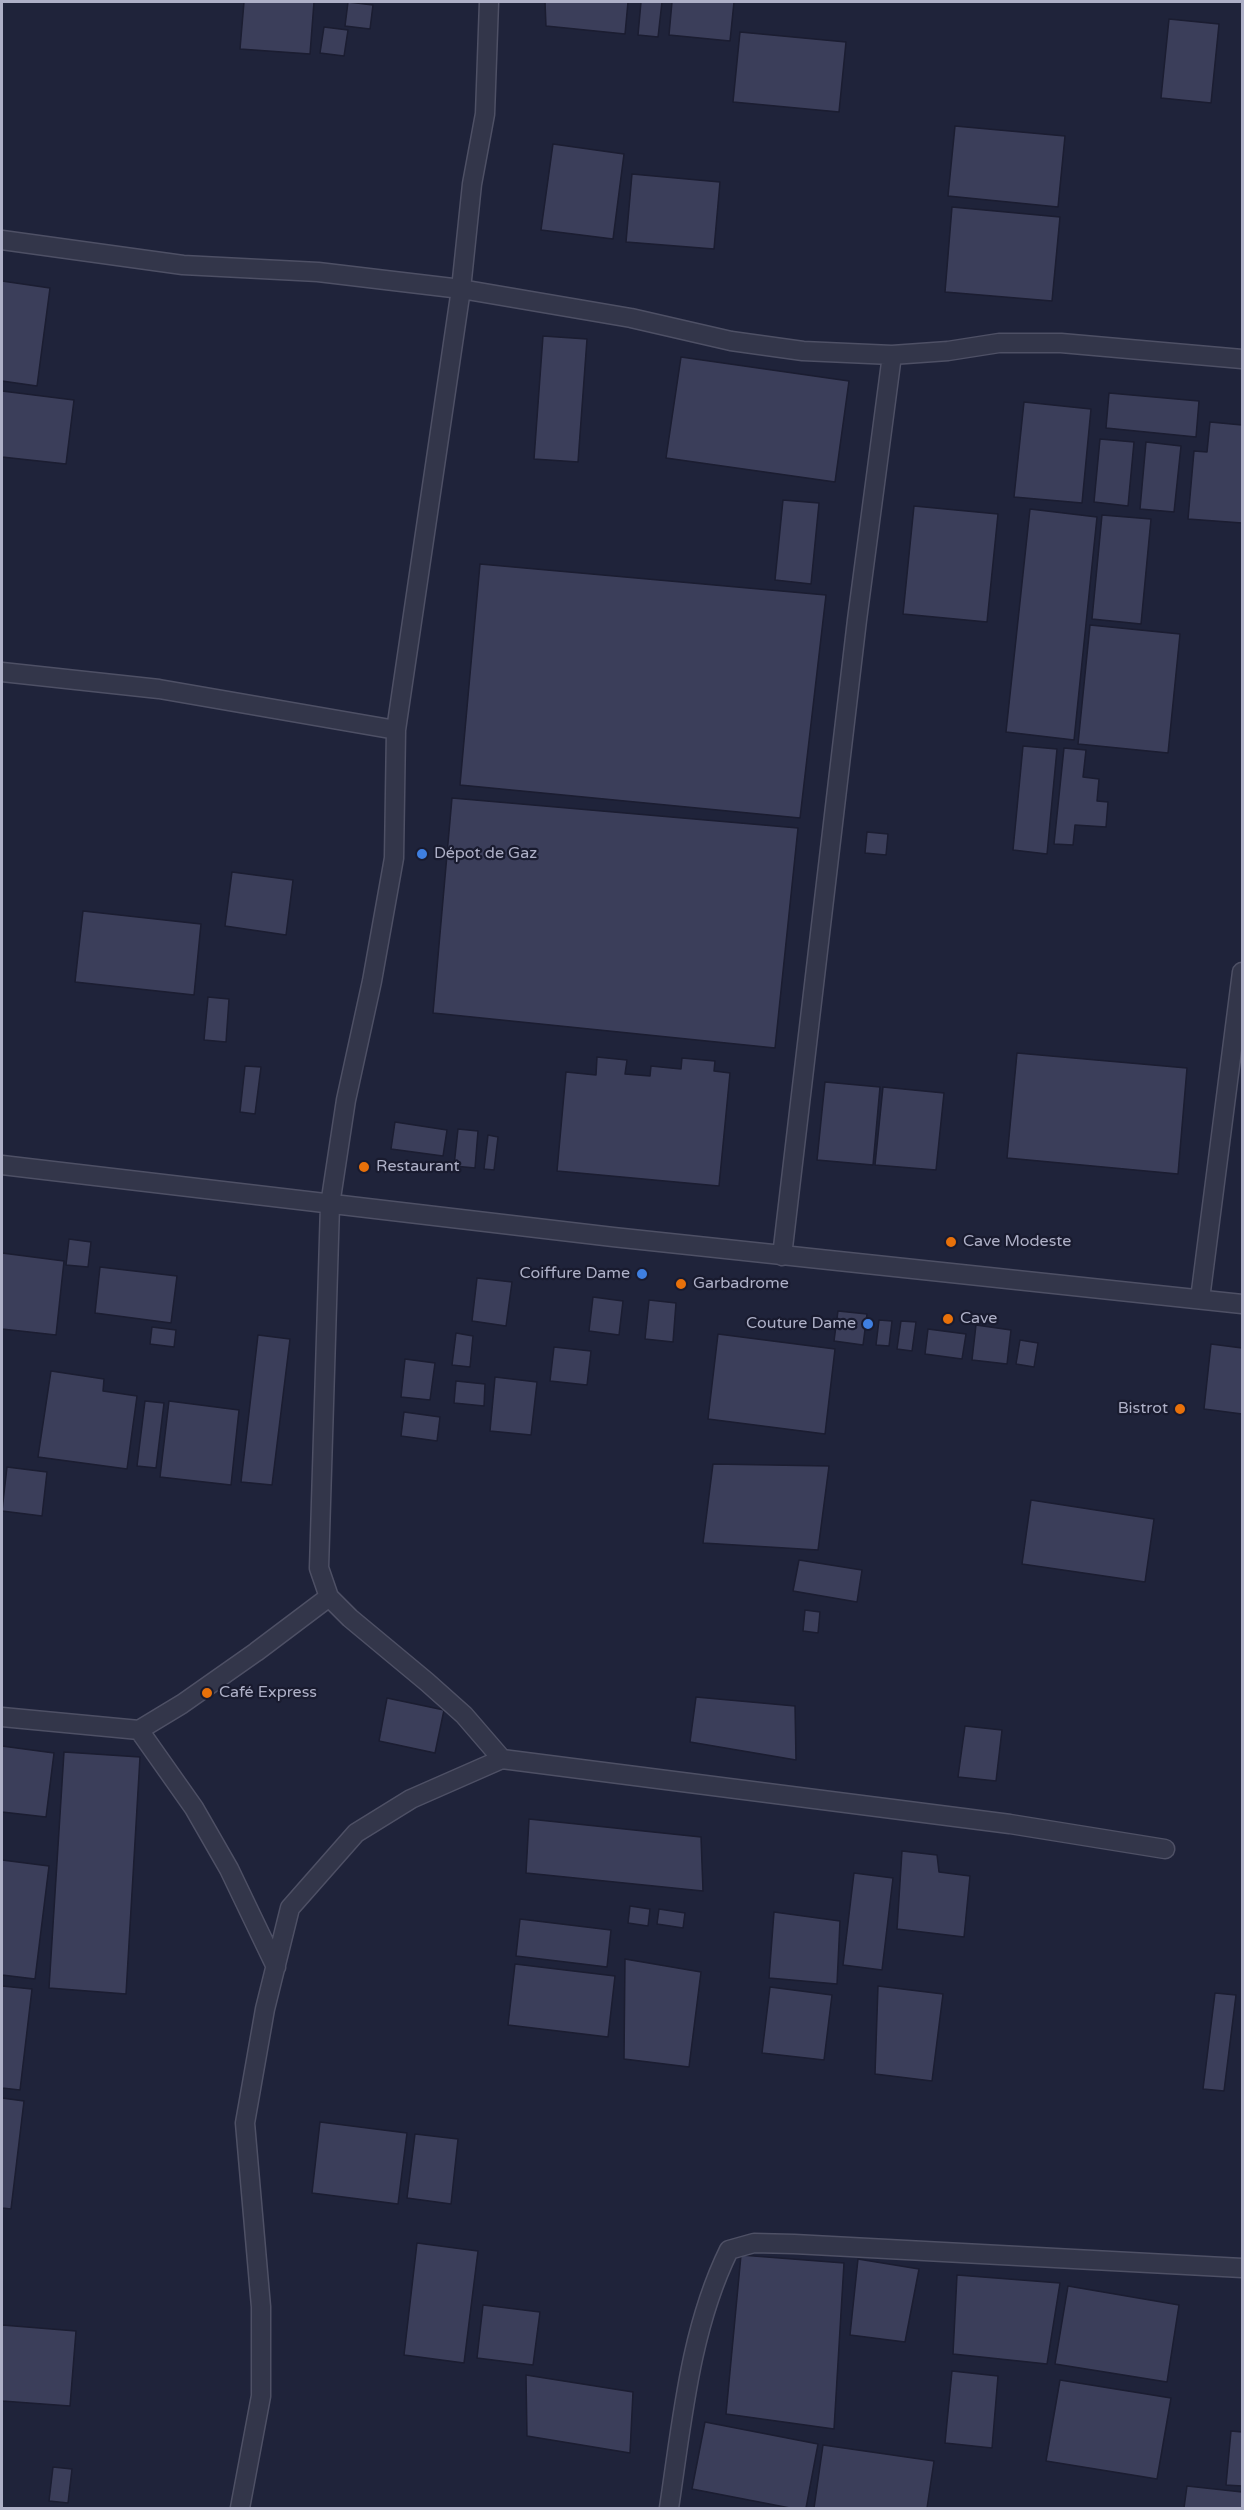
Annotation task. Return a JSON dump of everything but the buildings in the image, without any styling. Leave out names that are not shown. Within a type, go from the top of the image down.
[{"type":"street","points":[[489,2],[485,114],[472,184],[460,289],[396,730],[394,858],[372,981],[346,1100],[330,1205],[320,1568],[329,1597],[350,1618],[428,1682],[464,1715],[502,1759]]},
{"type":"street","points":[[2,240],[183,265],[318,272],[460,289],[631,318],[731,341],[803,351],[892,355],[948,351],[999,343],[1061,343],[1242,359]]},
{"type":"street","points":[[782,1256],[855,631],[892,355]]},
{"type":"street","points":[[2,672],[159,689],[396,730]]},
{"type":"street","points":[[1200,1299],[1242,972]]},
{"type":"street","points":[[2,1165],[782,1256],[1242,1304]]},
{"type":"street","points":[[2,1718],[139,1730],[228,1672],[329,1597]]},
{"type":"street","points":[[139,1730],[194,1808],[229,1869],[276,1967]]},
{"type":"street","points":[[240,2508],[261,2385],[261,2307],[245,2124],[265,2009],[290,1908],[356,1833],[411,1799],[502,1759],[1010,1824],[1165,1848]]},
{"type":"street","points":[[669,2508],[688,2378],[716,2277],[729,2250],[754,2243],[794,2244],[1242,2268]]},
{"type":"place","name":"Dépot de Gaz","points":[[422,854]]},
{"type":"place","name":"Restaurant","points":[[364,1167]]},
{"type":"place","name":"Cave Modeste","points":[[951,1242]]},
{"type":"place","name":"Coiffure Dame","points":[[642,1274]]},
{"type":"place","name":"Garbadrome","points":[[681,1284]]},
{"type":"place","name":"Cave","points":[[948,1319]]},
{"type":"place","name":"Couture Dame","points":[[868,1324]]},
{"type":"place","name":"Bistrot","points":[[1180,1409]]},
{"type":"place","name":"Café Express","points":[[207,1693]]}]
